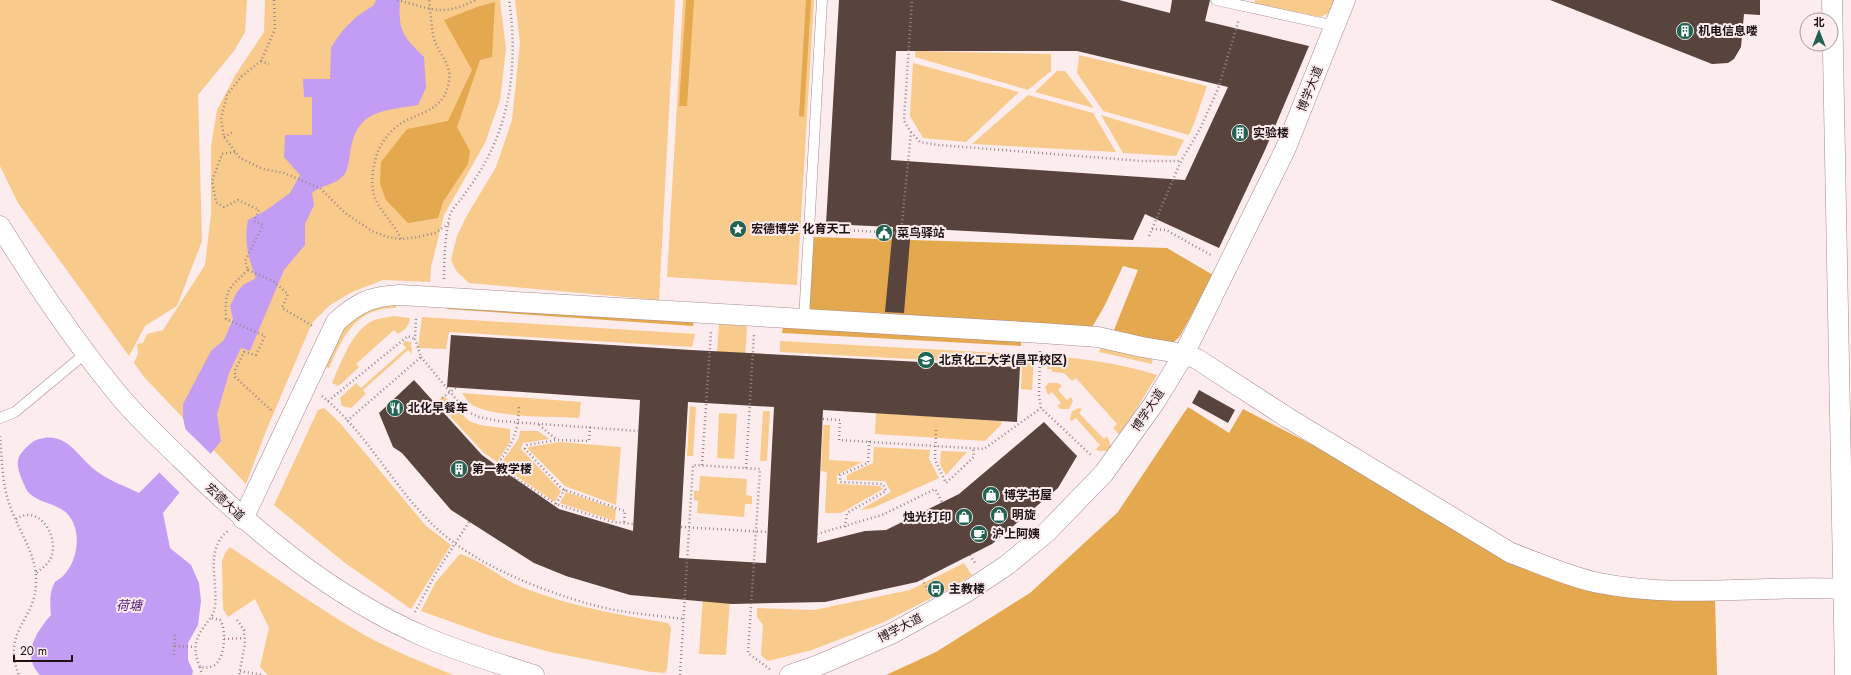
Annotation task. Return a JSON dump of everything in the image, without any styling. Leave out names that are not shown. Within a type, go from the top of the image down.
[{"type":"street","name":"博学大道","points":[[790,675],[819,665],[893,633],[965,594],[1007,565],[1047,532],[1104,472],[1154,402],[1184,354],[1285,150],[1345,0]]},
{"type":"street","points":[[1832,0],[1845,675]]},
{"type":"street","name":"宏德大道","points":[[1,229],[86,353],[134,413],[243,519],[294,559],[342,593],[408,628],[459,650],[534,675]]},
{"type":"street","points":[[243,519],[336,322],[356,305],[382,296],[445,297],[1098,337],[1142,347],[1184,354],[1197,359],[1288,418],[1504,549],[1544,565],[1599,583],[1671,591],[1844,589]]},
{"type":"lane","points":[[804,319],[822,0]]},
{"type":"lane","points":[[1216,0],[1335,26]]},
{"type":"lane","points":[[0,418],[15,412],[86,353]]},
{"type":"path","points":[[274,0],[275,29],[261,61],[242,76],[227,95],[221,119],[224,136],[235,152],[240,158],[263,170],[284,173],[320,188],[345,213],[372,231],[401,239],[435,232],[450,223]]},
{"type":"path","points":[[397,0],[419,5],[430,10],[444,12],[461,8],[475,0]]},
{"type":"path","points":[[401,239],[396,228],[380,208],[372,184],[373,172],[377,150],[395,128],[407,120],[423,115],[436,107],[445,95],[449,81],[449,68],[434,40],[429,0]]},
{"type":"path","points":[[445,297],[444,262],[451,214],[488,157],[500,130],[509,91],[513,58],[513,25],[509,0]]},
{"type":"path","points":[[912,0],[904,120],[911,132],[920,142],[938,145],[1142,161],[1181,161]]},
{"type":"path","points":[[1149,236],[1181,161],[1200,129],[1218,90],[1244,6]]},
{"type":"path","points":[[261,61],[269,64]]},
{"type":"path","points":[[224,136],[233,132]]},
{"type":"path","points":[[810,229],[900,233],[911,132]]},
{"type":"path","points":[[235,152],[222,154],[212,181],[216,202],[224,207],[238,200],[259,210],[254,221],[263,225],[245,261],[248,270],[273,281],[288,294],[282,308],[329,335]]},
{"type":"path","points":[[1152,229],[1166,230],[1228,265]]},
{"type":"path","points":[[248,270],[228,290],[226,319],[265,336],[256,355],[244,352],[235,370],[235,377],[287,425]]},
{"type":"path","points":[[419,296],[414,339],[421,357],[466,411],[479,417],[499,421],[638,431]]},
{"type":"path","points":[[702,466],[713,314]]},
{"type":"path","points":[[746,468],[755,316]]},
{"type":"path","points":[[1041,333],[1039,396],[1041,408],[1092,456],[1104,472]]},
{"type":"path","points":[[328,400],[408,336],[414,339]]},
{"type":"path","points":[[347,421],[421,357]]},
{"type":"path","points":[[306,383],[328,400],[430,522],[455,544],[517,578],[593,605],[632,613],[683,619]]},
{"type":"path","points":[[442,398],[458,386]]},
{"type":"path","points":[[498,463],[512,445],[518,423],[520,406]]},
{"type":"path","points":[[823,419],[840,420],[839,440],[984,448],[1041,408]]},
{"type":"path","points":[[538,424],[558,440]]},
{"type":"path","points":[[590,427],[589,442],[558,440],[527,445],[525,450],[565,490],[625,511],[624,523]]},
{"type":"path","points":[[936,430],[935,460],[946,483],[974,457],[973,448]]},
{"type":"path","points":[[0,436],[6,491],[16,519],[28,544],[36,573],[35,600],[13,645],[14,659],[19,675]]},
{"type":"path","points":[[845,527],[847,513],[886,491],[883,484],[840,482],[840,475],[868,463],[869,442]]},
{"type":"path","points":[[680,675],[693,465],[760,469],[748,653],[776,675]]},
{"type":"path","points":[[504,471],[556,504],[613,522],[633,524]]},
{"type":"path","points":[[817,534],[882,515],[935,489],[942,502]]},
{"type":"path","points":[[556,504],[565,490]]},
{"type":"path","points":[[16,519],[23,514],[32,514],[39,517],[50,533],[53,542],[53,552],[49,560],[36,573]]},
{"type":"path","points":[[202,675],[195,656],[195,647],[203,627],[212,618],[215,606],[214,552],[226,532],[243,519]]},
{"type":"path","points":[[408,628],[436,573],[469,522]]},
{"type":"path","points":[[681,527],[768,532]]},
{"type":"path","points":[[200,667],[207,668],[216,664],[222,653],[224,639],[223,624],[220,620],[212,618]]},
{"type":"path","points":[[237,620],[244,630],[245,644],[240,675]]},
{"type":"path","points":[[174,655],[175,635]]},
{"type":"path","points":[[224,639],[244,638]]},
{"type":"path","points":[[174,646],[195,647]]},
{"type":"path","points":[[240,671],[263,675]]},
{"type":"shaded area","points":[[0,0],[247,0],[245,32],[234,51],[198,95],[202,241],[177,306],[145,326],[129,356],[18,203],[0,166]]},
{"type":"shaded area","points":[[265,0],[500,0],[506,49],[500,100],[485,143],[444,215],[431,267],[430,282],[383,280],[352,292],[330,305],[312,323],[266,431],[246,484],[144,377],[134,363],[138,354],[137,344],[143,343],[147,334],[163,330],[205,265],[211,214],[211,146],[217,110],[236,74],[264,32]]},
{"type":"shaded area","points":[[515,0],[675,0],[659,300],[469,283],[457,272],[451,260],[457,236],[466,217],[496,167],[512,120],[520,43]]},
{"type":"shaded area","points":[[683,0],[814,0],[797,285],[667,277]]},
{"type":"shaded area","points":[[686,0],[694,0],[687,106],[679,106]]},
{"type":"shaded area","points":[[806,0],[811,0],[804,117],[799,116]]},
{"type":"shaded area","points":[[918,0],[920,0],[917,51],[1051,54],[1051,71],[1028,90],[915,57]]},
{"type":"shaded area","points":[[1255,0],[1340,0],[1337,10],[1320,17],[1255,3]]},
{"type":"shaded area","points":[[495,2],[492,57],[480,60],[457,127],[470,151],[468,164],[443,202],[438,218],[408,223],[386,200],[380,184],[381,162],[407,129],[448,121],[472,70],[444,20],[477,7]]},
{"type":"shaded area","points":[[1079,55],[1207,86],[1189,135],[1103,111],[1077,73]]},
{"type":"shaded area","points":[[913,63],[1019,92],[966,142],[923,138],[910,116]]},
{"type":"shaded area","points":[[1057,71],[1065,71],[1094,108],[1035,92]]},
{"type":"shaded area","points":[[1028,95],[1093,113],[1116,152],[972,144]]},
{"type":"shaded area","points":[[1101,115],[1184,140],[1176,156],[1123,153]]},
{"type":"shaded area","points":[[814,237],[1167,248],[1213,275],[1180,336],[1173,343],[1112,335],[1138,270],[1123,266],[1105,305],[1091,329],[809,314]]},
{"type":"shaded area","points":[[396,303],[396,308],[382,309],[361,318],[346,335],[329,368],[323,366],[340,330],[358,312]]},
{"type":"shaded area","points":[[448,303],[694,321],[693,326],[447,309]]},
{"type":"shaded area","points":[[393,316],[410,318],[406,328],[398,334],[394,330],[356,364],[359,367],[341,384],[338,386],[332,383],[343,357],[352,340],[358,333],[372,321]]},
{"type":"shaded area","points":[[422,317],[695,334],[692,347],[449,332],[446,349],[418,348]]},
{"type":"shaded area","points":[[719,324],[747,326],[743,394],[714,392]]},
{"type":"shaded area","points":[[783,326],[1021,341],[1021,346],[782,333]]},
{"type":"shaded area","points":[[405,341],[411,342],[412,354],[408,350],[363,390],[366,394],[351,408],[342,406],[340,398],[356,383],[361,388],[406,348],[403,344]]},
{"type":"shaded area","points":[[780,341],[1034,355],[1032,390],[1021,389],[1022,365],[780,352]]},
{"type":"shaded area","points":[[1102,346],[1153,358],[1152,364],[1099,352]]},
{"type":"shaded area","points":[[1048,356],[1103,362],[1129,367],[1157,375],[1125,428],[1119,434],[1113,428],[1117,424],[1076,378],[1072,381],[1064,373],[1052,372],[1052,369],[1047,369]]},
{"type":"shaded area","points":[[1049,383],[1058,383],[1062,386],[1058,390],[1067,400],[1071,397],[1073,401],[1069,409],[1061,409],[1057,406],[1061,403],[1052,392],[1048,395],[1045,387]]},
{"type":"shaded area","points":[[462,393],[581,402],[579,418],[524,416],[495,412],[472,405]]},
{"type":"shaded area","points":[[444,396],[469,421],[480,425],[510,429],[510,442],[497,462],[483,452],[437,402]]},
{"type":"shaded area","points":[[690,406],[696,407],[693,456],[687,456]]},
{"type":"shaded area","points":[[1188,407],[1229,433],[1243,409],[1336,457],[1516,564],[1715,598],[1717,675],[886,675],[936,652],[1030,593],[1118,512]]},
{"type":"shaded area","points":[[324,408],[340,423],[426,526],[451,545],[411,609],[345,563],[274,505],[318,410]]},
{"type":"shaded area","points":[[1079,408],[1082,409],[1079,413],[1104,439],[1107,436],[1111,446],[1108,451],[1098,451],[1096,449],[1100,445],[1076,418],[1071,421],[1072,411]]},
{"type":"shaded area","points":[[763,411],[770,411],[767,461],[760,461]]},
{"type":"shaded area","points":[[719,413],[737,414],[734,459],[717,458]]},
{"type":"shaded area","points":[[876,413],[1002,421],[1001,425],[985,441],[875,434]]},
{"type":"shaded area","points":[[823,425],[830,425],[829,460],[862,462],[837,475],[837,484],[880,486],[883,489],[841,513],[825,513],[827,472],[821,471]]},
{"type":"shaded area","points":[[520,431],[538,431],[549,439],[523,443],[521,449],[561,491],[555,502],[500,465],[519,438]]},
{"type":"shaded area","points":[[560,442],[621,447],[616,505],[565,486],[528,449],[529,447]]},
{"type":"shaded area","points":[[874,447],[930,450],[929,459],[939,478],[873,508],[860,510],[891,492],[885,481],[847,480],[847,475],[873,463]]},
{"type":"shaded area","points":[[941,451],[967,452],[946,475],[940,464]]},
{"type":"shaded area","points":[[700,476],[747,479],[746,495],[752,496],[752,504],[745,504],[744,517],[697,513],[698,501],[694,500],[694,491],[699,491]]},
{"type":"shaded area","points":[[566,492],[616,509],[615,521],[560,503]]},
{"type":"shaded area","points":[[230,547],[314,604],[366,636],[398,652],[453,675],[268,675],[260,667],[269,628],[255,599],[228,617],[223,609],[222,561],[225,553]]},
{"type":"shaded area","points":[[460,554],[476,561],[524,588],[559,600],[631,617],[668,623],[671,628],[667,669],[665,673],[651,672],[550,652],[491,636],[421,611],[435,583]]},
{"type":"shaded area","points":[[964,563],[972,575],[957,585],[884,622],[812,650],[768,661],[761,655],[763,625],[757,617],[757,608],[814,610],[910,590]]},
{"type":"shaded area","points":[[703,598],[730,599],[726,655],[699,654]]},
{"type":"water","name":"荷塘","points":[[376,0],[400,0],[400,19],[403,33],[411,44],[424,57],[426,88],[418,105],[384,111],[367,119],[360,126],[355,135],[348,166],[344,175],[337,181],[312,193],[314,205],[305,224],[305,245],[284,270],[250,351],[241,348],[229,373],[217,414],[221,441],[163,513],[170,548],[191,565],[199,583],[201,601],[198,625],[188,643],[188,660],[193,671],[192,675],[40,675],[34,667],[32,660],[31,652],[33,644],[40,629],[51,615],[50,602],[52,590],[55,582],[61,578],[70,567],[75,556],[77,538],[73,522],[63,510],[35,498],[28,492],[18,469],[19,456],[25,448],[37,440],[52,438],[60,440],[72,448],[100,474],[139,493],[163,469],[187,436],[183,418],[183,404],[211,351],[224,340],[233,319],[230,306],[237,292],[243,285],[256,278],[251,264],[246,235],[248,220],[265,211],[290,193],[300,175],[284,157],[285,135],[312,135],[312,97],[304,97],[303,79],[330,79],[331,47],[343,30],[356,17],[374,5]]},
{"type":"pier","points":[[183,427],[212,455],[181,494],[158,471],[185,436]]},
{"type":"building","name":"实验楼","points":[[839,0],[1119,0],[1170,13],[1172,0],[1210,0],[1205,21],[1309,46],[1265,150],[1219,248],[1145,214],[1133,240],[911,228],[904,313],[885,312],[893,227],[826,224]],"holes":[[[896,51],[1077,51],[1228,87],[1185,180],[891,160]]]},
{"type":"building","name":"机电信息喽","points":[[1550,0],[1760,0],[1760,15],[1744,14],[1741,47],[1734,59],[1728,63],[1712,64]]},
{"type":"building","name":"第一教学楼","points":[[451,335],[691,350],[1020,367],[1017,422],[823,410],[817,543],[865,531],[886,530],[959,494],[1044,422],[1077,456],[1058,488],[992,544],[917,582],[825,602],[732,604],[630,595],[566,576],[534,563],[451,510],[402,453],[393,447],[379,413],[414,380],[482,455],[559,509],[633,531],[640,400],[447,387]],"holes":[[[688,402],[774,407],[766,563],[679,558]]]},
{"type":"building","points":[[1199,390],[1235,410],[1228,423],[1192,403]]},
{"type":"place","name":"机电信息喽","points":[[1685,31]]},
{"type":"place","name":"实验楼","points":[[1240,133]]},
{"type":"place","name":"宏德博学 化育天工","points":[[738,229]]},
{"type":"place","name":"菜鸟驿站","points":[[884,233]]},
{"type":"place","name":"北京化工大学(昌平校区)","points":[[926,360]]},
{"type":"place","name":"北化早餐车","points":[[395,408]]},
{"type":"place","name":"第一教学楼","points":[[459,469]]},
{"type":"place","name":"博学书屋","points":[[991,495]]},
{"type":"place","name":"明旋","points":[[999,515]]},
{"type":"place","name":"烛光打印","points":[[964,517]]},
{"type":"place","name":"沪上阿姨","points":[[979,534]]},
{"type":"place","name":"主教楼","points":[[936,589]]}]
